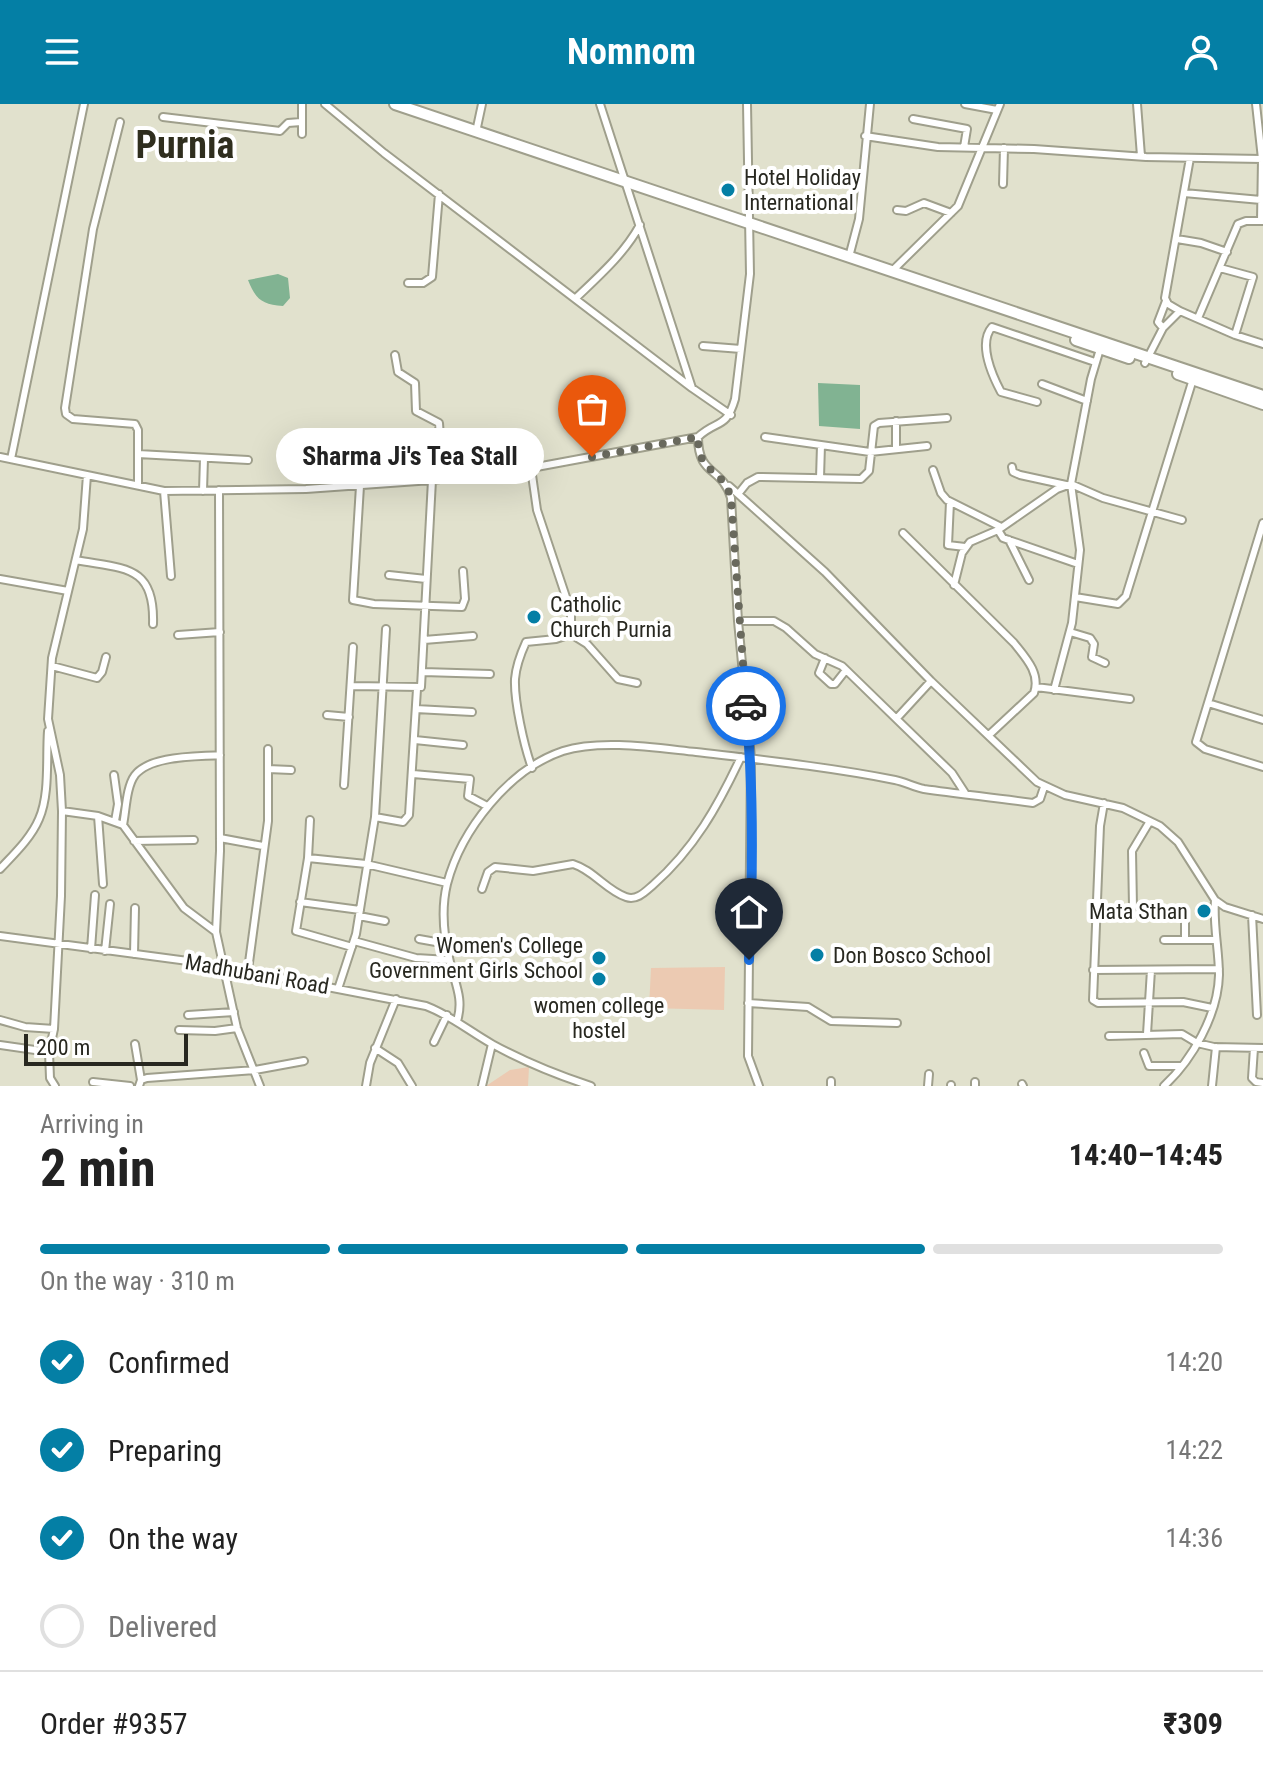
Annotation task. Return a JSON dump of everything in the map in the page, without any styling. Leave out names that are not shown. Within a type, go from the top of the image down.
[{"type":"highway","points":[[395,104],[849,258],[1100,349],[1147,360],[1263,404]]},
{"type":"highway","points":[[890,273],[1263,396]]},
{"type":"street","points":[[11,459],[84,104]]},
{"type":"street","points":[[302,104],[302,134]]},
{"type":"street","points":[[325,104],[384,153],[731,415]]},
{"type":"street","points":[[476,132],[482,104]]},
{"type":"street","points":[[600,104],[622,182],[640,225],[692,388]]},
{"type":"street","points":[[0,457],[164,491],[203,491],[360,486],[443,479],[531,468],[698,437],[731,415],[735,399],[750,274],[747,104]]},
{"type":"street","points":[[849,258],[859,219],[870,104]]},
{"type":"street","points":[[890,273],[963,199],[998,107],[965,104]]},
{"type":"street","points":[[1137,104],[1141,156]]},
{"type":"street","points":[[1198,318],[1241,221],[1262,221],[1261,139],[1256,104]]},
{"type":"street","points":[[163,117],[280,131],[288,123],[301,122]]},
{"type":"street","points":[[913,119],[967,129],[964,147]]},
{"type":"street","points":[[120,122],[93,229],[65,408],[66,414],[73,419],[135,424],[138,430],[138,485]]},
{"type":"street","points":[[865,136],[938,147],[1262,159]]},
{"type":"street","points":[[1003,184],[1004,148]]},
{"type":"street","points":[[1163,328],[1158,322],[1166,301],[1190,158]]},
{"type":"street","points":[[1184,193],[1261,200]]},
{"type":"street","points":[[408,283],[423,283],[432,277],[439,194]]},
{"type":"street","points":[[897,210],[906,211],[924,203],[951,213]]},
{"type":"street","points":[[576,298],[612,264],[631,242],[640,225]]},
{"type":"street","points":[[1177,239],[1227,252]]},
{"type":"street","points":[[1220,268],[1253,277],[1262,276]]},
{"type":"street","points":[[1235,335],[1253,277]]},
{"type":"street","points":[[1166,301],[1180,311],[1263,344]]},
{"type":"street","points":[[1147,360],[1163,328],[1180,311]]},
{"type":"street","points":[[1037,402],[1001,392],[987,351],[987,334],[992,327],[1095,362]]},
{"type":"street","points":[[703,346],[741,349]]},
{"type":"street","points":[[1054,690],[1070,632],[1078,564],[1079,539],[1069,484],[1100,349]]},
{"type":"street","points":[[395,355],[398,372],[415,383],[416,411],[439,423],[443,479]]},
{"type":"street","points":[[1075,597],[1108,603],[1123,601],[1193,379]]},
{"type":"street","points":[[1042,384],[1087,401]]},
{"type":"street","points":[[739,493],[747,483],[758,477],[861,479],[869,471],[874,426],[896,421],[947,418]]},
{"type":"street","points":[[896,421],[896,449]]},
{"type":"street","points":[[698,437],[702,461],[722,478],[731,498],[738,621],[751,758],[748,1056],[759,1086]]},
{"type":"street","points":[[765,437],[870,452],[927,446]]},
{"type":"street","points":[[820,478],[821,445]]},
{"type":"street","points":[[138,454],[248,460]]},
{"type":"street","points":[[203,491],[204,458]]},
{"type":"street","points":[[1012,467],[1016,474],[1069,484],[1103,498],[1182,520]]},
{"type":"street","points":[[531,468],[537,510],[573,619],[571,634]]},
{"type":"street","points":[[933,470],[941,493],[950,502],[999,529],[1001,537],[1078,564]]},
{"type":"street","points":[[0,869],[23,844],[38,822],[43,808],[52,666],[83,529],[87,475]]},
{"type":"street","points":[[351,686],[421,687],[432,480]]},
{"type":"street","points":[[954,585],[965,547],[970,542],[999,529],[1069,484]]},
{"type":"street","points":[[727,485],[825,572],[931,681],[1044,787],[1104,803],[1150,821],[1178,842],[1215,900],[1225,907],[1263,919]]},
{"type":"street","points":[[360,486],[353,600],[374,604],[462,607],[465,599],[463,571]]},
{"type":"street","points":[[219,490],[220,838],[216,932],[237,1028],[260,1086]]},
{"type":"street","points":[[164,491],[171,576]]},
{"type":"street","points":[[950,502],[948,545],[965,547]]},
{"type":"street","points":[[1263,523],[1196,742],[1199,746],[1263,767]]},
{"type":"street","points":[[903,533],[1014,643],[1035,675],[1034,693],[989,735]]},
{"type":"street","points":[[1009,540],[1029,580]]},
{"type":"street","points":[[76,560],[140,575],[153,605],[153,624]]},
{"type":"street","points":[[389,575],[426,579]]},
{"type":"street","points":[[0,579],[68,591]]},
{"type":"street","points":[[738,621],[774,621],[807,648],[846,670],[952,773],[965,793]]},
{"type":"street","points":[[338,989],[353,944],[375,817],[386,629]]},
{"type":"street","points":[[178,635],[220,632]]},
{"type":"street","points":[[1070,632],[1090,638],[1094,644],[1092,657],[1105,663]]},
{"type":"street","points":[[571,634],[587,644],[618,679],[637,683]]},
{"type":"street","points":[[532,768],[515,689],[517,667],[526,642],[571,634]]},
{"type":"street","points":[[424,640],[473,636]]},
{"type":"street","points":[[344,785],[353,647]]},
{"type":"street","points":[[52,666],[97,678],[106,657]]},
{"type":"street","points":[[825,658],[819,673],[831,684],[835,684],[846,670]]},
{"type":"street","points":[[423,672],[490,674]]},
{"type":"street","points":[[897,718],[931,681]]},
{"type":"street","points":[[1036,687],[1130,699]]},
{"type":"street","points":[[375,817],[396,822],[406,820],[413,774],[417,689]]},
{"type":"street","points":[[1208,703],[1263,720]]},
{"type":"street","points":[[416,709],[472,712]]},
{"type":"street","points":[[327,715],[349,717]]},
{"type":"street","points":[[48,719],[60,775],[62,811],[54,1029],[49,1052],[50,1078],[55,1086]]},
{"type":"street","points":[[415,740],[463,745]]},
{"type":"street","points":[[457,1021],[461,1000],[447,944],[444,917],[447,883],[472,829],[496,795],[560,752],[592,746],[666,749],[751,758],[899,781],[925,789],[1033,803],[1040,799],[1044,787]]},
{"type":"street","points":[[248,970],[268,821],[268,749]]},
{"type":"street","points":[[123,825],[131,782],[140,771],[164,760],[220,755]]},
{"type":"street","points":[[482,889],[488,872],[495,867],[533,871],[573,864],[625,897],[641,895],[679,862],[697,838],[741,757]]},
{"type":"street","points":[[268,769],[291,770]]},
{"type":"street","points":[[413,774],[470,779],[468,796],[487,806]]},
{"type":"street","points":[[114,775],[118,804],[115,821]]},
{"type":"street","points":[[1104,803],[1100,826],[1093,970],[1092,996],[1095,1002],[1183,1002],[1212,1008]]},
{"type":"street","points":[[62,811],[98,816],[123,825],[184,908],[216,932]]},
{"type":"street","points":[[98,816],[103,884]]},
{"type":"street","points":[[310,820],[308,858],[295,929],[297,933],[416,958],[449,960]]},
{"type":"street","points":[[1133,907],[1132,851],[1150,821]]},
{"type":"street","points":[[220,838],[263,846]]},
{"type":"street","points":[[134,841],[194,840]]},
{"type":"street","points":[[308,858],[367,864],[447,883]]},
{"type":"street","points":[[91,949],[95,895]]},
{"type":"street","points":[[1164,1086],[1197,1043],[1218,988],[1215,900]]},
{"type":"street","points":[[300,902],[385,921]]},
{"type":"street","points":[[105,951],[110,904]]},
{"type":"street","points":[[134,954],[135,908]]},
{"type":"street","points":[[1185,909],[1185,940]]},
{"type":"street","points":[[1252,915],[1259,964],[1257,1015]]},
{"type":"street","name":"Madhubani Road","points":[[0,936],[224,966],[426,1006],[447,1015],[492,1044],[591,1086]]},
{"type":"street","points":[[419,939],[447,944]]},
{"type":"street","points":[[1164,940],[1216,940]]},
{"type":"street","points":[[1093,970],[1219,969]]},
{"type":"street","points":[[1147,1034],[1151,970]]},
{"type":"street","points":[[366,1086],[375,1048],[396,999]]},
{"type":"street","points":[[748,1003],[808,1007],[831,1021],[897,1023]]},
{"type":"street","points":[[188,1015],[234,1012]]},
{"type":"street","points":[[434,1042],[447,1015]]},
{"type":"street","points":[[0,1020],[25,1027],[54,1029]]},
{"type":"street","points":[[179,1030],[237,1028]]},
{"type":"street","points":[[1109,1036],[1187,1035],[1197,1043],[1216,1047],[1263,1048]]},
{"type":"street","points":[[135,1044],[140,1083],[255,1070],[304,1061]]},
{"type":"street","points":[[482,1086],[492,1044]]},
{"type":"street","points":[[0,1045],[49,1052]]},
{"type":"street","points":[[1212,1086],[1216,1047]]},
{"type":"street","points":[[375,1048],[398,1063],[412,1086]]},
{"type":"street","points":[[1254,1048],[1252,1078],[1263,1083]]},
{"type":"street","points":[[1144,1053],[1149,1066],[1181,1066]]},
{"type":"street","points":[[928,1086],[929,1074]]},
{"type":"street","points":[[195,1075],[196,1086]]},
{"type":"street","points":[[93,1082],[130,1086]]},
{"type":"shaded area","points":[[278,274],[288,278],[290,298],[283,306],[261,300],[248,280]]},
{"type":"shaded area","points":[[818,383],[860,385],[860,429],[819,426]]},
{"type":"shaded area","points":[[725,967],[724,1010],[649,1008],[651,968]]},
{"type":"shaded area","points":[[529,1067],[528,1086],[486,1086],[510,1070]]},
{"type":"way so far","points":[[592,457],[698,437],[702,461],[722,478],[731,498],[746,706]]},
{"type":"place","name":"Hotel Holiday International","points":[[728,190]]},
{"type":"place","name":"Sharma Ji's Tea Stall","points":[[592,457]]},
{"type":"place","name":"Catholic Church Purnia","points":[[534,617]]},
{"type":"place","name":"Mata Sthan","points":[[1204,911]]},
{"type":"place","name":"Don Bosco School","points":[[817,955]]},
{"type":"place","name":"Women's College Government Girls School","points":[[599,958]]},
{"type":"place","name":"women college hostel","points":[[599,979]]},
{"type":"district","name":"Purnia","points":[[185,145]]},
{"type":"route","points":[[746,706],[751,758],[749,960]]}]
